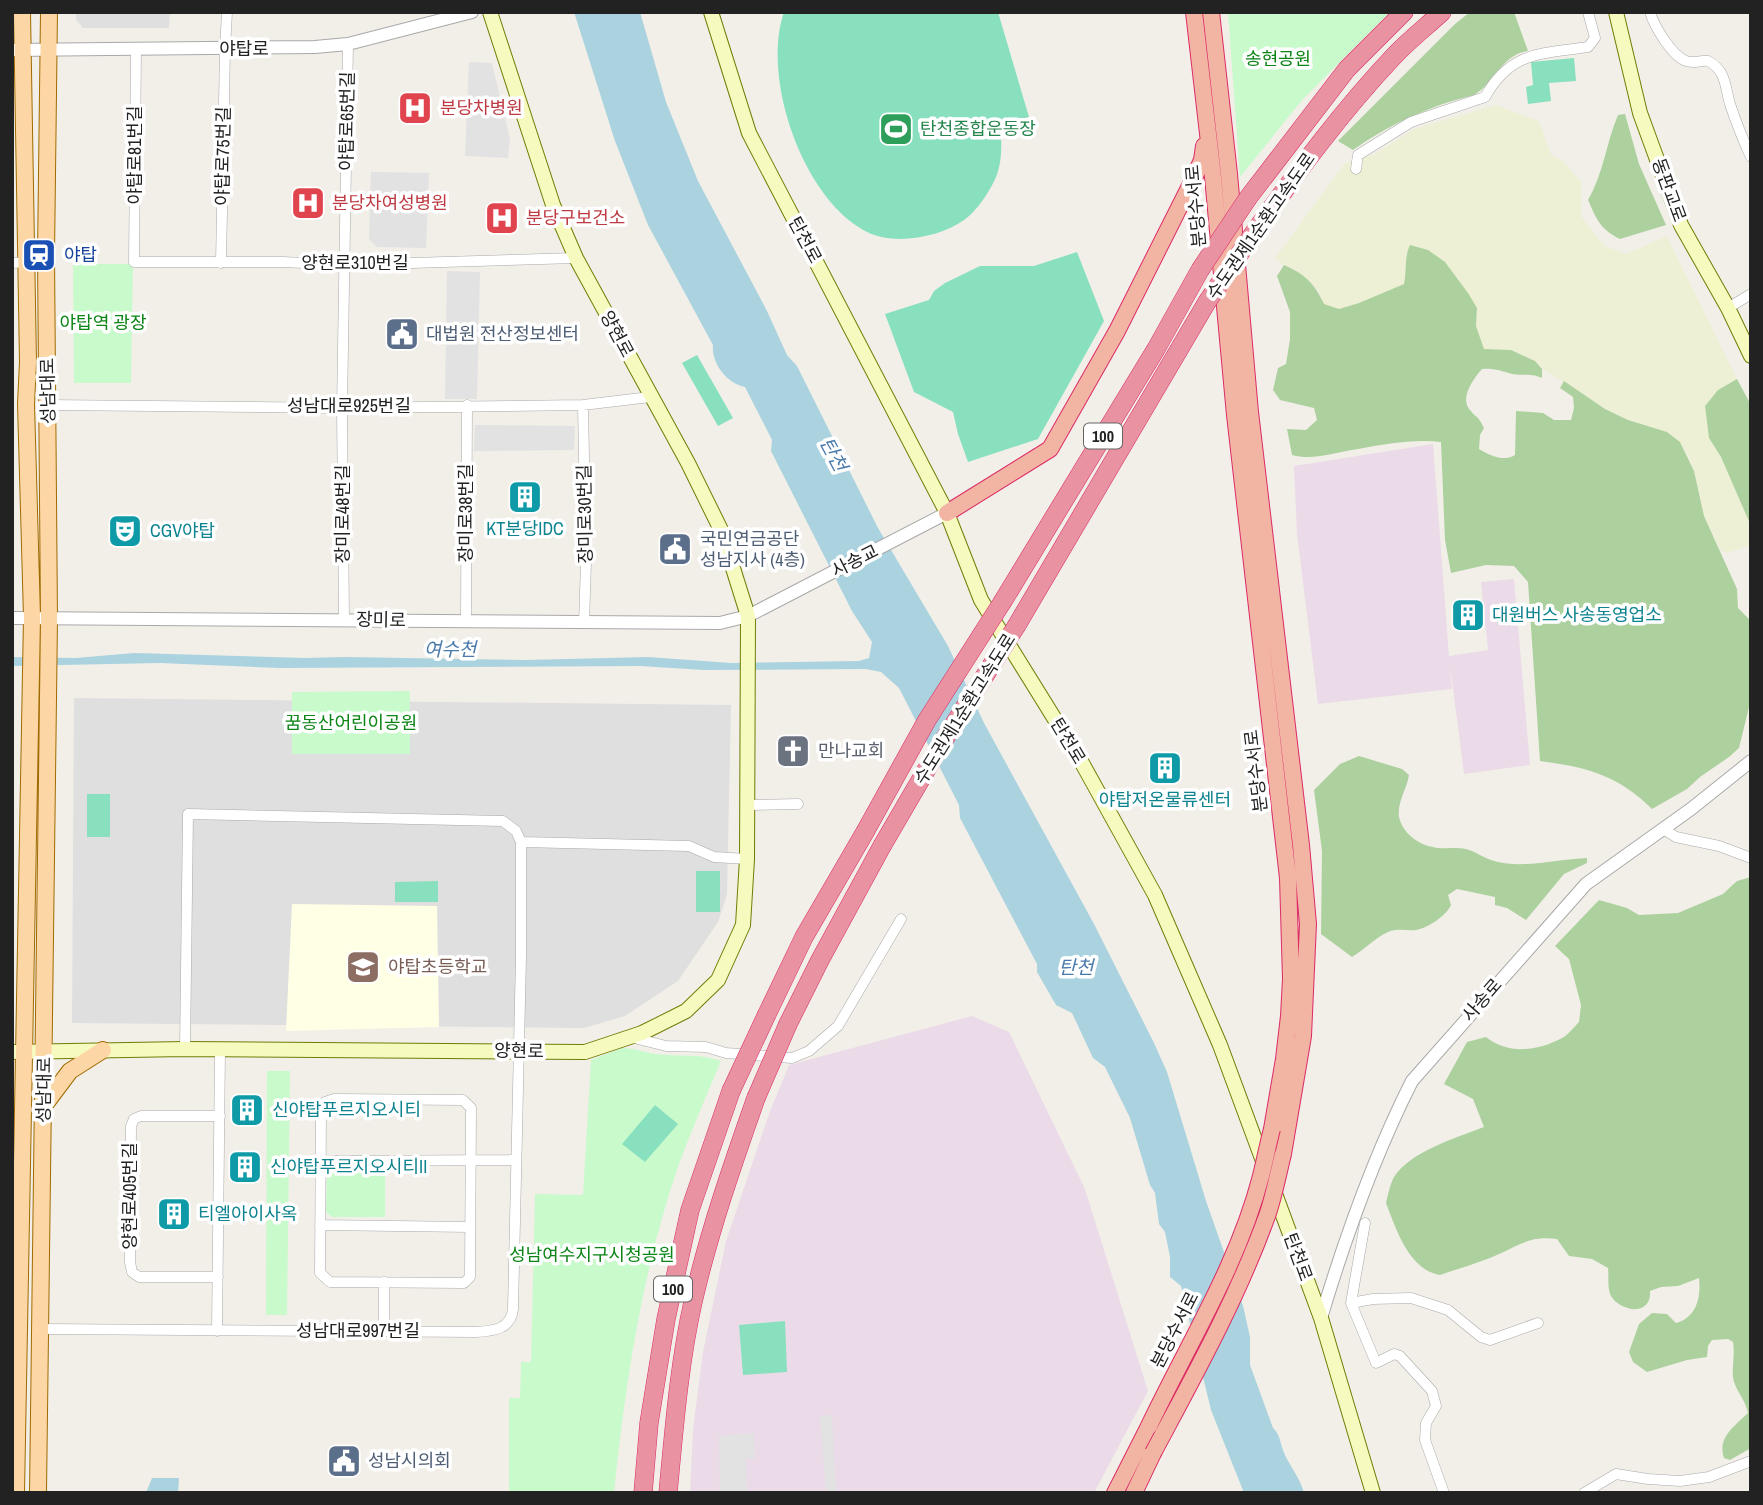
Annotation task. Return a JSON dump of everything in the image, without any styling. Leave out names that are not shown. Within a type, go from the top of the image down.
[{"type":"highway","name":"분당수서로","points":[[1115,1493],[1208,1311],[1233,1254],[1261,1177],[1284,1059],[1291,979],[1288,878],[1235,415],[1194,12]]},
{"type":"highway","name":"분당수서로","points":[[1133,1493],[1217,1332],[1268,1213],[1283,1154],[1303,1036],[1307,925],[1301,845],[1250,412],[1229,174],[1211,12]]},
{"type":"highway","name":"수도권제1순환고속도로","points":[[643,1493],[651,1410],[666,1319],[690,1210],[731,1091],[804,937],[928,720],[1149,360],[1200,271],[1248,198],[1347,69],[1404,12]]},
{"type":"highway","name":"수도권제1순환고속도로","points":[[668,1493],[676,1409],[692,1304],[717,1208],[755,1098],[820,960],[942,743],[1017,625],[1207,302],[1307,158],[1396,54],[1442,12]]},
{"type":"highway","points":[[947,513],[1050,449],[1117,331],[1194,178],[1202,160],[1207,123]]},
{"type":"main road","name":"성남대로","points":[[16,1493],[15,1330],[21,1121],[18,1052],[32,617],[19,405],[17,50],[22,12]]},
{"type":"main road","name":"성남대로","points":[[38,1493],[49,644],[49,12]]},
{"type":"main road","name":"양현로","points":[[18,1052],[185,1049],[585,1052],[629,1037],[686,1011],[718,980],[743,925],[747,859],[748,616],[721,530],[688,463],[576,258],[553,205],[490,12]]},
{"type":"main road","name":"탄천로","points":[[711,12],[750,133],[947,513],[981,600],[1082,763],[1155,895],[1220,1045],[1321,1318],[1373,1493]]},
{"type":"main road","name":"동판교로","points":[[1616,12],[1640,113],[1681,225],[1728,308],[1751,356]]},
{"type":"main road","points":[[43,1107],[70,1071],[103,1050]]},
{"type":"main road","points":[[12,1092],[21,1121]]},
{"type":"street","name":"야탑로75번길","points":[[220,262],[227,12]]},
{"type":"street","name":"야탑로","points":[[17,50],[295,48],[348,44],[472,12]]},
{"type":"street","points":[[1356,169],[1358,155],[1411,122],[1485,97],[1493,82],[1506,69],[1524,58],[1588,47],[1595,38],[1588,12]]},
{"type":"street","points":[[1650,12],[1658,32],[1683,60],[1709,61],[1721,72],[1729,101],[1751,157]]},
{"type":"street","name":"야탑로65번길","points":[[342,408],[348,44]]},
{"type":"street","name":"야탑로81번길","points":[[134,262],[136,49]]},
{"type":"street","name":"양현로310번길","points":[[134,262],[346,265],[576,258]]},
{"type":"street","points":[[1728,308],[1751,294]]},
{"type":"street","name":"성남대로925번길","points":[[48,405],[342,408],[583,405],[650,397]]},
{"type":"street","name":"장미로38번길","points":[[466,621],[467,405]]},
{"type":"street","name":"장미로30번길","points":[[583,405],[586,563],[584,622]]},
{"type":"street","name":"장미로48번길","points":[[342,408],[344,619]]},
{"type":"street","name":"사송교","points":[[748,616],[947,513]]},
{"type":"street","name":"장미로","points":[[12,618],[720,623],[748,616]]},
{"type":"street","name":"사송로","points":[[1321,1318],[1366,1187],[1395,1115],[1412,1082],[1586,884],[1751,761]]},
{"type":"street","points":[[747,804],[798,804]]},
{"type":"street","points":[[185,1049],[188,814],[503,821],[516,831],[521,842],[689,846],[714,857],[747,859]]},
{"type":"street","points":[[1663,829],[1676,837],[1719,846],[1751,858]]},
{"type":"street","name":"성남대로997번길","points":[[41,1329],[476,1332],[496,1330],[508,1323],[512,1318],[513,1308],[521,842]]},
{"type":"street","points":[[629,1037],[666,1046],[706,1047],[726,1053],[792,1058],[809,1051],[838,1026],[901,919]]},
{"type":"street","points":[[217,1331],[220,1050]]},
{"type":"street","points":[[334,1099],[463,1100],[471,1108],[470,1277],[464,1283],[330,1282],[320,1273],[320,1161],[321,1110],[325,1102],[334,1099]]},
{"type":"street","name":"양현로405번길","points":[[218,1277],[139,1277],[132,1272],[130,1193],[131,1126],[134,1119],[141,1116],[220,1116]]},
{"type":"street","points":[[320,1161],[515,1160]]},
{"type":"street","points":[[1365,1223],[1351,1303],[1376,1363],[1381,1363],[1394,1354],[1400,1356],[1432,1391],[1436,1406],[1426,1423],[1425,1440],[1444,1493]]},
{"type":"street","points":[[320,1225],[470,1227]]},
{"type":"street","points":[[384,1282],[384,1331]]},
{"type":"street","points":[[1351,1303],[1373,1299],[1410,1298],[1448,1310],[1481,1337],[1490,1340],[1538,1324]]},
{"type":"street","points":[[1584,1493],[1616,1474],[1680,1481],[1709,1477],[1751,1461]]},
{"type":"shaded area","points":[[76,12],[170,12],[169,28],[83,28],[76,19]]},
{"type":"shaded area","points":[[469,62],[492,63],[510,139],[508,158],[465,156]]},
{"type":"shaded area","points":[[1496,105],[1539,121],[1551,154],[1565,163],[1581,182],[1581,216],[1604,246],[1626,254],[1667,236],[1737,379],[1718,390],[1709,438],[1721,457],[1751,526],[1751,545],[1727,553],[1721,551],[1704,516],[1688,455],[1680,442],[1667,432],[1628,420],[1605,409],[1535,361],[1511,350],[1484,349],[1476,326],[1477,308],[1457,279],[1406,254],[1407,271],[1404,284],[1339,309],[1324,304],[1318,290],[1296,270],[1275,258],[1345,163],[1375,154],[1414,129]]},
{"type":"shaded area","points":[[371,172],[429,173],[426,248],[377,247],[369,239]]},
{"type":"shaded area","points":[[447,271],[480,272],[477,399],[445,399]]},
{"type":"shaded area","points":[[475,425],[575,426],[574,450],[474,451]]},
{"type":"shaded area","points":[[1433,444],[1449,656],[1488,650],[1481,582],[1514,579],[1530,765],[1464,774],[1450,665],[1452,689],[1318,704],[1297,534],[1294,466]]},
{"type":"shaded area","points":[[74,698],[731,705],[727,894],[718,922],[678,981],[625,1016],[584,1028],[72,1023]]},
{"type":"shaded area","name":"야탑초등학교","points":[[292,904],[437,906],[439,1027],[286,1031]]},
{"type":"shaded area","points":[[972,1016],[1009,1032],[1085,1189],[1148,1391],[1094,1493],[690,1493],[693,1429],[703,1352],[726,1241],[770,1111],[789,1065]]},
{"type":"shaded area","points":[[832,1415],[836,1493],[826,1493],[820,1416]]},
{"type":"shaded area","points":[[754,1433],[755,1458],[746,1459],[747,1493],[720,1493],[719,1436]]},
{"type":"green space","name":"탄천종합운동장","points":[[784,12],[998,12],[1029,117],[1001,124],[1001,158],[996,177],[983,200],[969,216],[943,231],[904,239],[867,232],[844,216],[824,193],[807,166],[793,135],[783,102],[778,70],[778,39]]},
{"type":"green space","name":"송현공원","points":[[1228,12],[1390,12],[1303,99],[1240,177]]},
{"type":"green space","points":[[1470,12],[1514,12],[1528,51],[1511,58],[1488,84],[1474,95],[1410,117],[1353,150],[1338,141],[1455,24]]},
{"type":"green space","points":[[1574,58],[1576,81],[1549,83],[1551,101],[1528,104],[1526,87],[1533,85],[1531,62]]},
{"type":"green space","points":[[1625,114],[1639,164],[1666,225],[1620,239],[1600,223],[1588,200],[1598,179],[1618,115]]},
{"type":"green space","points":[[1410,245],[1428,250],[1445,262],[1468,293],[1477,308],[1476,326],[1484,349],[1511,350],[1535,361],[1542,369],[1542,378],[1482,369],[1469,388],[1466,400],[1484,428],[1480,435],[1479,449],[1502,458],[1515,455],[1516,411],[1543,413],[1554,420],[1571,420],[1573,397],[1560,388],[1564,381],[1605,409],[1628,420],[1667,432],[1680,442],[1694,471],[1704,516],[1737,589],[1738,608],[1751,621],[1751,699],[1739,748],[1687,789],[1652,809],[1627,788],[1601,774],[1540,761],[1528,582],[1514,566],[1486,565],[1451,573],[1445,540],[1441,442],[1400,442],[1317,457],[1292,455],[1287,429],[1306,430],[1317,420],[1314,408],[1280,400],[1273,390],[1278,368],[1286,364],[1290,339],[1290,312],[1277,276],[1284,265],[1291,268],[1308,280],[1324,304],[1339,309],[1404,284]]},
{"type":"green space","points":[[1077,252],[1104,321],[1038,439],[968,462],[953,412],[914,392],[885,314],[929,300],[934,291],[945,283],[980,266],[1034,266]]},
{"type":"green space","name":"야탑역 광장","points":[[73,264],[133,264],[131,383],[74,383]]},
{"type":"green space","points":[[697,355],[733,418],[718,426],[682,363]]},
{"type":"green space","points":[[1737,379],[1751,405],[1751,526],[1721,457],[1709,438],[1705,406],[1718,390]]},
{"type":"green space","name":"꿈동산어린이공원","points":[[410,691],[410,754],[292,754],[292,692]]},
{"type":"green space","points":[[1359,756],[1402,769],[1409,775],[1399,806],[1399,817],[1409,834],[1420,842],[1433,847],[1466,849],[1503,863],[1527,864],[1587,858],[1587,863],[1564,874],[1526,920],[1507,908],[1495,905],[1495,897],[1457,889],[1448,895],[1451,905],[1436,921],[1416,930],[1388,932],[1352,957],[1321,934],[1322,851],[1314,790],[1340,764]]},
{"type":"green space","points":[[87,794],[110,794],[110,837],[87,837]]},
{"type":"green space","points":[[696,871],[720,871],[720,912],[696,912]]},
{"type":"green space","points":[[1751,877],[1751,1448],[1730,1460],[1724,1458],[1722,1451],[1725,1438],[1748,1413],[1734,1381],[1733,1342],[1728,1339],[1712,1340],[1708,1346],[1707,1357],[1647,1372],[1633,1362],[1629,1352],[1639,1324],[1652,1313],[1667,1314],[1676,1323],[1689,1316],[1698,1299],[1699,1278],[1678,1286],[1650,1291],[1649,1300],[1644,1306],[1640,1309],[1629,1308],[1618,1304],[1611,1296],[1608,1268],[1592,1259],[1569,1256],[1557,1239],[1548,1238],[1526,1242],[1440,1275],[1429,1272],[1412,1257],[1399,1236],[1386,1203],[1394,1177],[1411,1160],[1435,1146],[1484,1127],[1473,1099],[1444,1084],[1467,1042],[1486,1037],[1504,1047],[1533,1048],[1562,1038],[1579,1022],[1581,1005],[1569,959],[1555,946],[1599,900],[1627,908],[1639,915],[1678,913],[1723,894],[1737,881]]},
{"type":"green space","points":[[438,881],[438,902],[395,902],[395,882]]},
{"type":"green space","name":"성남여수지구시청공원","points":[[622,1048],[721,1061],[677,1170],[654,1248],[636,1329],[614,1493],[509,1493],[509,1398],[520,1398],[521,1362],[531,1362],[535,1194],[583,1195],[591,1060]]},
{"type":"green space","points":[[267,1071],[290,1071],[287,1315],[266,1315]]},
{"type":"green space","points":[[655,1105],[678,1124],[645,1162],[622,1144]]},
{"type":"green space","points":[[333,1167],[385,1167],[385,1217],[332,1217],[326,1212],[327,1172]]},
{"type":"green space","points":[[785,1321],[787,1372],[743,1375],[739,1325]]},
{"type":"water","name":"탄천","points":[[574,12],[640,12],[666,102],[698,181],[767,311],[787,355],[797,366],[878,528],[948,646],[984,723],[1094,924],[1154,1043],[1167,1072],[1206,1201],[1243,1306],[1250,1337],[1250,1365],[1273,1428],[1304,1493],[1244,1493],[1211,1410],[1181,1286],[1170,1277],[1170,1257],[1165,1232],[1159,1224],[1155,1193],[1150,1185],[1130,1118],[1105,1067],[1093,1058],[1072,1013],[1056,1005],[1037,972],[1037,964],[960,818],[959,805],[899,688],[881,672],[866,669],[704,670],[640,666],[280,668],[160,663],[12,666],[12,657],[76,658],[134,653],[525,660],[648,657],[731,663],[859,661],[869,658],[872,642],[852,611],[771,451],[772,440],[745,387],[732,382],[722,372],[715,359],[713,345],[648,225],[615,141]]},
{"type":"water","points":[[152,1478],[179,1478],[178,1493],[146,1493]]},
{"type":"place","name":"분당차병원","points":[[415,108]]},
{"type":"place","name":"탄천종합운동장","points":[[896,129]]},
{"type":"place","name":"분당차여성병원","points":[[308,203]]},
{"type":"place","name":"분당구보건소","points":[[502,218]]},
{"type":"place","name":"야탑","points":[[39,255]]},
{"type":"place","name":"대법원 전산정보센터","points":[[402,334]]},
{"type":"place","name":"KT분당IDC","points":[[525,497]]},
{"type":"place","name":"CGV야탑","points":[[125,531]]},
{"type":"place","name":"국민연금공단 성남지사 (4층)","points":[[675,549]]},
{"type":"place","name":"대원버스 사송동영업소","points":[[1468,615]]},
{"type":"place","name":"만나교회","points":[[793,751]]},
{"type":"place","name":"야탑저온물류센터","points":[[1165,768]]},
{"type":"place","name":"야탑초등학교","points":[[363,967]]},
{"type":"place","name":"신야탑푸르지오시티","points":[[247,1110]]},
{"type":"place","name":"신야탑푸르지오시티II","points":[[245,1167]]},
{"type":"place","name":"티엘아이사옥","points":[[174,1214]]},
{"type":"place","name":"성남시의회","points":[[344,1461]]},
{"type":"water label","name":"여수천","points":[[450,649]]}]
